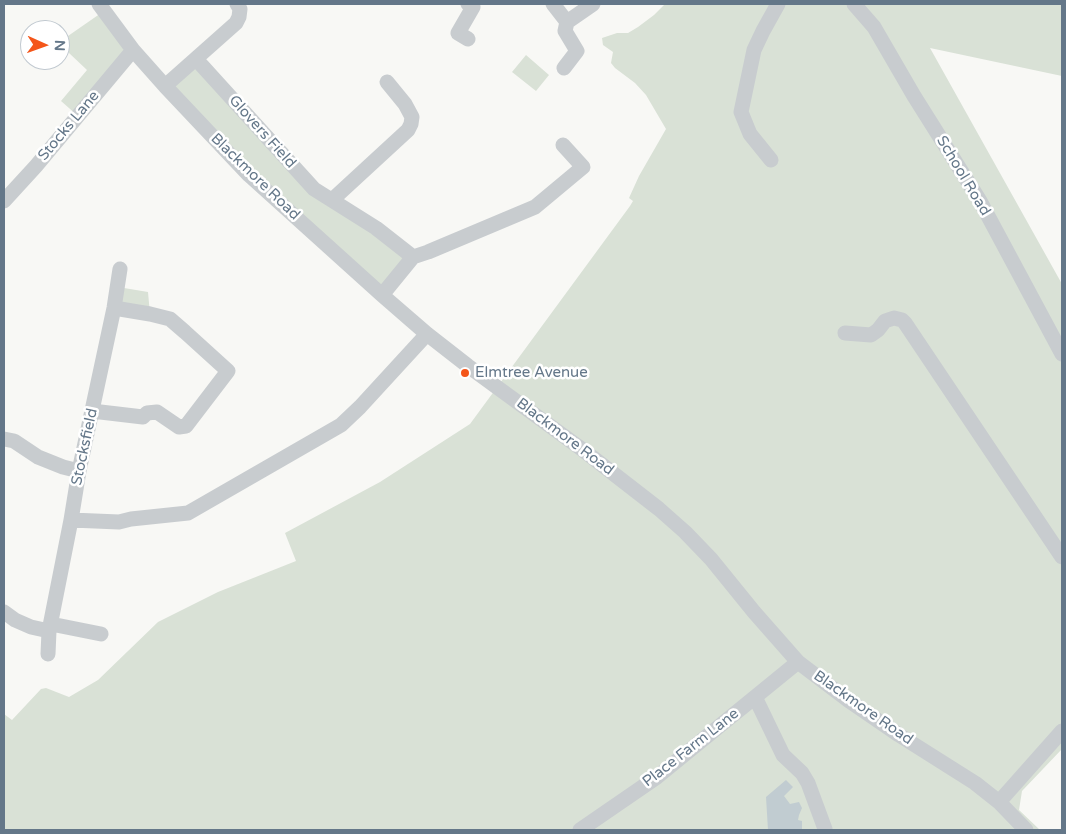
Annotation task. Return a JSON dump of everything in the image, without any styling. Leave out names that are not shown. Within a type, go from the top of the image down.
[{"type":"street","name":"Blackmore Road","points":[[99,4],[133,50],[164,86],[249,175],[382,295],[468,366],[583,450],[659,509],[711,559],[798,662],[899,736],[975,783],[999,802],[1018,828]]},
{"type":"street","points":[[164,86],[212,43],[231,29],[239,16],[240,9],[237,4]]},
{"type":"street","points":[[553,4],[567,22]]},
{"type":"street","points":[[564,68],[577,51],[565,30],[567,22],[593,4]]},
{"type":"street","points":[[771,160],[750,134],[741,112],[754,50],[762,31],[778,4]]},
{"type":"street","name":"School Road","points":[[854,4],[874,26],[914,96],[980,202],[1061,348]]},
{"type":"street","points":[[465,5],[473,7],[458,33],[468,39]]},
{"type":"street","name":"Stocks Lane","points":[[4,201],[36,166],[133,50]]},
{"type":"street","name":"Glovers Field","points":[[196,59],[314,189],[376,228],[413,257]]},
{"type":"street","points":[[332,200],[402,137],[411,124],[412,118],[405,104],[387,82]]},
{"type":"street","points":[[382,295],[413,257],[535,207],[590,168],[563,145]]},
{"type":"street","name":"Stocksfield","points":[[48,654],[50,628],[79,471],[114,308],[120,270]]},
{"type":"street","points":[[92,411],[143,417],[147,413],[157,412],[179,427],[186,426],[228,372],[170,319],[114,308]]},
{"type":"street","points":[[845,333],[871,335],[885,321],[894,318],[905,323],[1062,557]]},
{"type":"street","points":[[71,520],[119,522],[188,513],[341,425],[427,334]]},
{"type":"street","points":[[4,439],[14,441],[38,457],[79,471]]},
{"type":"street","points":[[4,612],[15,620],[31,627],[101,634]]},
{"type":"street","name":"Place Farm Lane","points":[[580,830],[657,776],[798,662]]},
{"type":"street","points":[[755,697],[783,755],[797,767],[808,783],[826,830]]},
{"type":"street","points":[[999,802],[1062,731]]},
{"type":"shaded area","points":[[665,4],[1062,4],[1062,76],[930,48],[1062,284],[1062,749],[1022,791],[1019,810],[1040,830],[4,830],[4,714],[12,720],[41,689],[46,688],[69,697],[98,680],[158,622],[218,592],[296,561],[285,533],[380,482],[470,424],[633,201],[629,198],[639,176],[666,129],[646,95],[611,63],[613,52],[603,45],[602,38],[617,33],[628,33],[654,15]]},
{"type":"shaded area","points":[[104,11],[133,50],[78,116],[61,101],[87,70],[70,54],[70,35]]},
{"type":"shaded area","points":[[526,55],[549,75],[536,91],[512,72]]},
{"type":"shaded area","points":[[196,59],[297,171],[413,257],[382,295],[165,86]]},
{"type":"shaded area","points":[[118,287],[148,292],[150,314],[114,308]]},
{"type":"shaded area","points":[[786,780],[793,787],[784,796],[790,804],[799,802],[802,808],[798,820],[802,821],[802,830],[768,830],[766,797]]},
{"type":"place","name":"Elmtree Avenue","points":[[465,373]]}]
